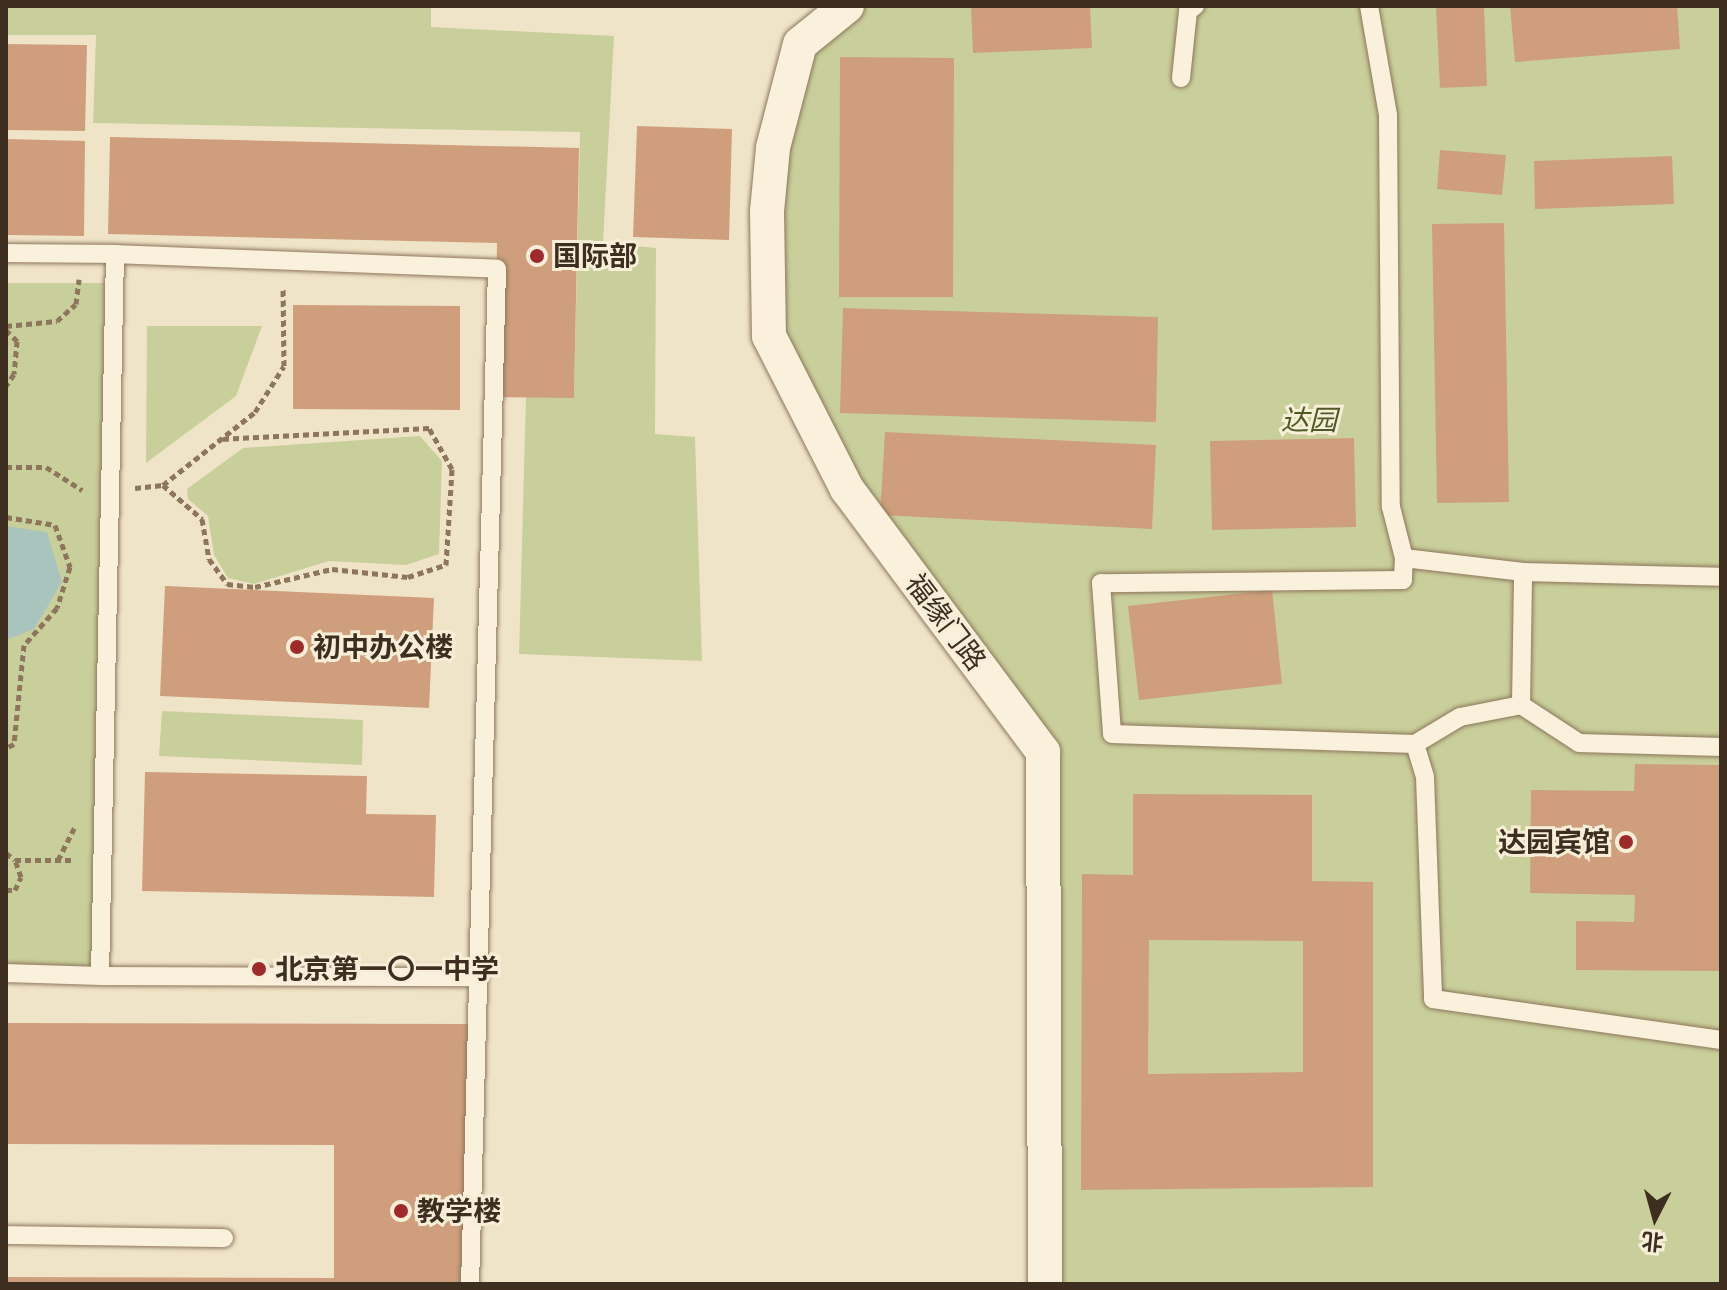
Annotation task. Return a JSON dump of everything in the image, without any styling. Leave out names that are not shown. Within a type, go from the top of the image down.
[{"type":"street","name":"福缘门路","points":[[847,6],[800,44],[773,148],[767,211],[769,336],[847,489],[1043,752],[1045,1284]]},
{"type":"lane","points":[[1181,78],[1188,11],[1195,6]]},
{"type":"lane","points":[[1369,6],[1388,115],[1391,507],[1404,558],[1403,580],[1101,583],[1112,734],[1415,744],[1460,717],[1521,705],[1579,743],[1721,747]]},
{"type":"lane","points":[[6,253],[115,254],[497,269],[470,1284]]},
{"type":"lane","points":[[100,976],[115,254]]},
{"type":"lane","points":[[1404,558],[1523,572],[1721,577]]},
{"type":"lane","points":[[1521,705],[1523,572]]},
{"type":"lane","points":[[1415,744],[1425,777],[1433,999],[1721,1040]]},
{"type":"lane","points":[[6,973],[479,977]]},
{"type":"lane","points":[[6,1235],[224,1238]]},
{"type":"path","points":[[6,328],[57,321],[76,304],[82,254]]},
{"type":"path","points":[[6,467],[46,467],[77,490],[110,491],[163,485],[255,412],[284,366],[282,260]]},
{"type":"path","points":[[6,328],[17,341],[14,374],[6,386]]},
{"type":"path","points":[[163,485],[202,519],[209,559],[227,584],[255,587],[332,569],[408,577],[446,565],[452,469],[429,428],[221,439]]},
{"type":"path","points":[[6,517],[55,525],[70,567],[57,608],[24,645],[14,744],[6,748]]},
{"type":"path","points":[[6,853],[15,860],[21,877],[15,890],[6,890]]},
{"type":"path","points":[[15,860],[103,859]]},
{"type":"green space","points":[[6,6],[431,6],[431,27],[614,36],[603,243],[656,248],[655,434],[695,437],[702,661],[519,654],[526,397],[574,397],[580,132],[93,123],[96,35],[6,35]]},
{"type":"green space","name":"达园","points":[[847,6],[1721,6],[1721,1284],[1049,1284],[1043,752],[847,489],[769,336],[800,44]]},
{"type":"green space","points":[[6,283],[114,283],[100,976],[6,973]]},
{"type":"green space","points":[[147,326],[262,326],[236,396],[146,463]]},
{"type":"green space","points":[[420,436],[442,461],[439,554],[406,565],[329,561],[254,584],[228,578],[214,555],[208,516],[188,499],[187,489],[243,448]]},
{"type":"green space","points":[[162,711],[363,720],[362,765],[159,756]]},
{"type":"water","points":[[6,526],[47,532],[62,582],[34,629],[6,640]]},
{"type":"building","points":[[971,6],[1090,6],[1092,48],[973,53]]},
{"type":"building","points":[[1436,6],[1484,6],[1487,86],[1440,88]]},
{"type":"building","points":[[1510,6],[1677,6],[1680,49],[1515,62]]},
{"type":"building","points":[[6,44],[87,45],[85,131],[6,130]]},
{"type":"building","points":[[840,57],[954,58],[953,297],[839,297]]},
{"type":"building","points":[[637,126],[732,129],[729,240],[633,237]]},
{"type":"building","name":"国际部","points":[[110,137],[579,148],[574,398],[494,397],[497,243],[108,234]]},
{"type":"building","points":[[6,139],[85,141],[84,236],[6,235]]},
{"type":"building","points":[[1440,150],[1506,155],[1502,195],[1437,189]]},
{"type":"building","points":[[1672,156],[1674,204],[1535,209],[1534,161]]},
{"type":"building","points":[[1504,223],[1509,502],[1437,503],[1432,224]]},
{"type":"building","points":[[293,305],[460,306],[460,410],[293,409]]},
{"type":"building","points":[[843,308],[1158,317],[1156,422],[840,413]]},
{"type":"building","points":[[885,432],[1156,445],[1152,529],[880,515]]},
{"type":"building","points":[[1354,438],[1356,527],[1212,530],[1210,441]]},
{"type":"building","name":"初中办公楼","points":[[165,586],[434,598],[429,708],[160,696]]},
{"type":"building","points":[[1272,590],[1282,684],[1139,700],[1128,606]]},
{"type":"building","name":"达园宾馆","points":[[1635,764],[1721,765],[1721,971],[1576,970],[1576,921],[1634,922],[1635,895],[1530,893],[1531,790],[1634,791]]},
{"type":"building","points":[[145,772],[367,776],[366,814],[436,815],[434,897],[142,891]]},
{"type":"building","points":[[1133,794],[1312,795],[1312,881],[1373,882],[1373,1187],[1081,1190],[1082,874],[1133,875]],"holes":[[[1149,940],[1303,941],[1303,1072],[1148,1074]]]},
{"type":"building","name":"教学楼","points":[[6,1023],[468,1024],[467,1284],[6,1284],[6,1277],[334,1278],[334,1145],[6,1144]]},
{"type":"place","name":"国际部","points":[[537,256]]},
{"type":"place","name":"初中办公楼","points":[[297,647]]},
{"type":"place","name":"达园宾馆","points":[[1626,842]]},
{"type":"place","name":"北京第一〇一中学","points":[[259,969]]},
{"type":"place","name":"教学楼","points":[[401,1211]]}]
